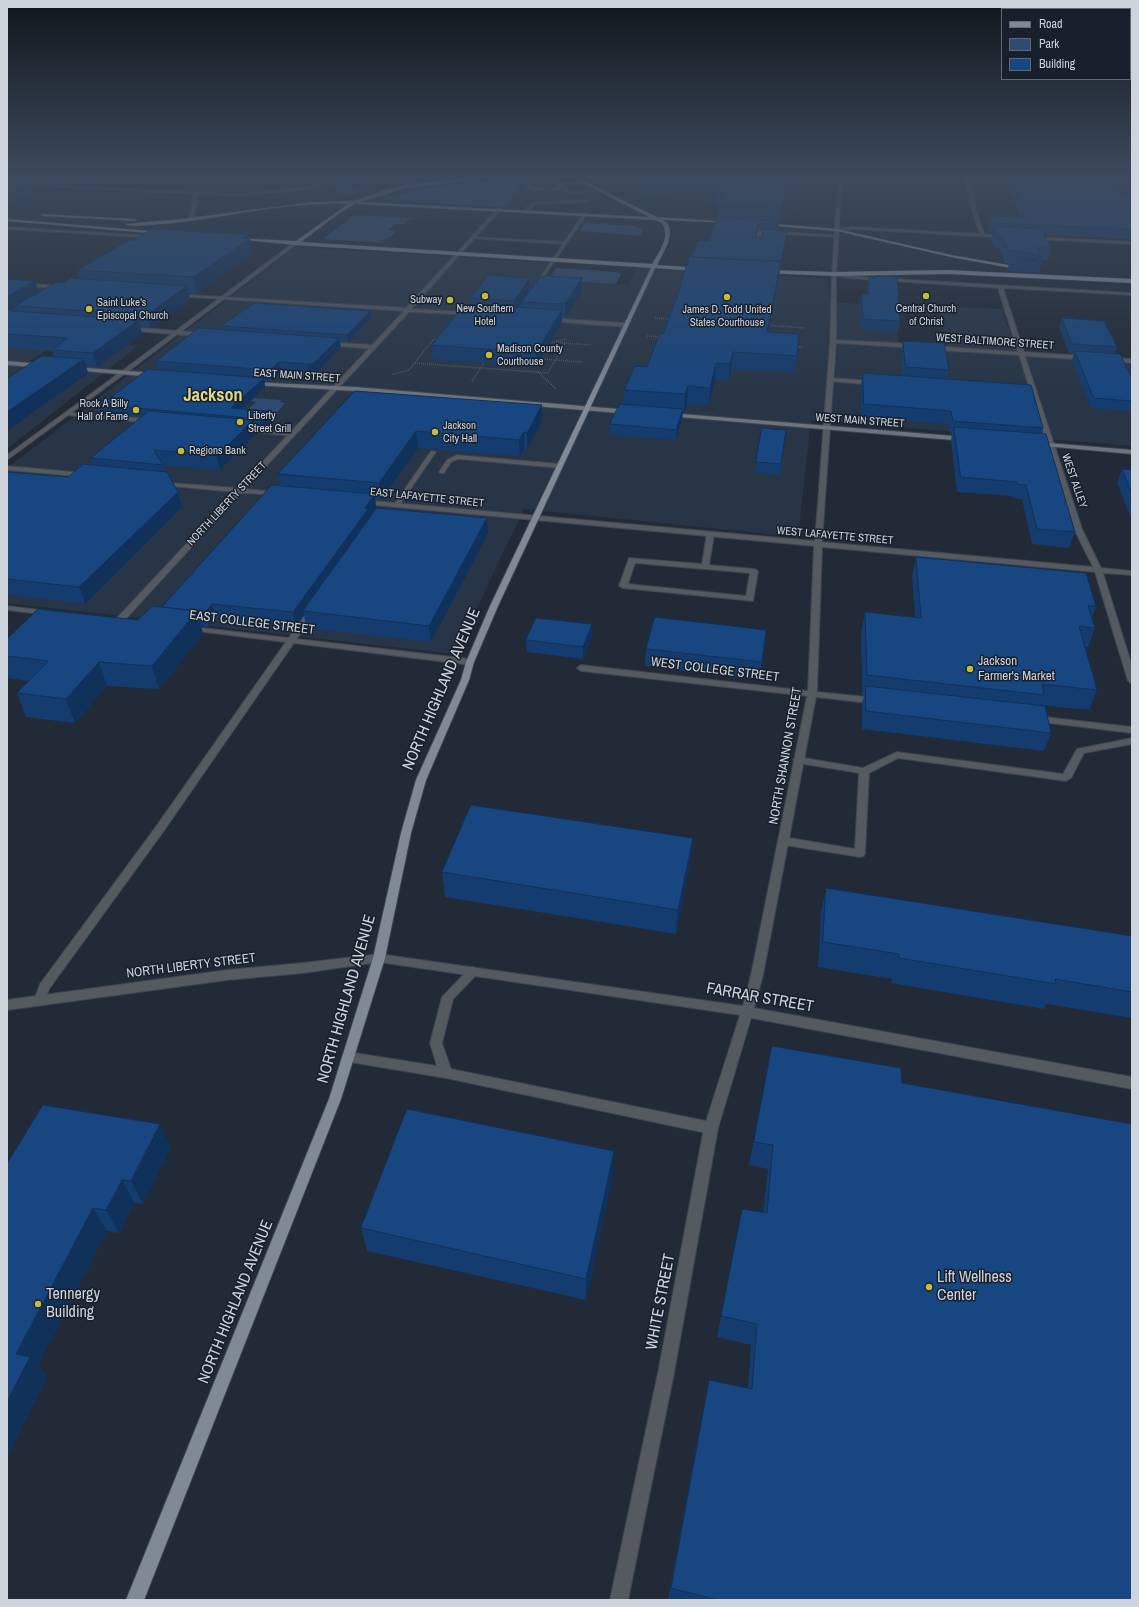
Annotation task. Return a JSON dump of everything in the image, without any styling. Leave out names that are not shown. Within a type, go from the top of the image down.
[{"type":"highway","points":[[393,250],[707,269]]},
{"type":"highway","points":[[654,266],[661,250]]},
{"type":"highway","points":[[925,250],[951,256],[1031,269]]},
{"type":"highway","points":[[1038,270],[1132,275]]},
{"type":"highway","points":[[759,272],[834,274],[948,272],[1132,280]]},
{"type":"main road","name":"NORTH HIGHLAND AVENUE","points":[[134,1600],[335,1099],[379,958],[406,833],[421,780],[465,680],[470,662],[586,408],[654,266]]},
{"type":"main road","points":[[7,363],[48,367]]},
{"type":"main road","points":[[63,368],[161,376]]},
{"type":"main road","name":"EAST MAIN STREET","points":[[246,382],[586,408]]},
{"type":"main road","points":[[586,408],[635,412]]},
{"type":"main road","name":"WEST MAIN STREET","points":[[658,414],[970,439]]},
{"type":"main road","points":[[1026,444],[1132,452]]},
{"type":"street","points":[[7,458],[287,250]]},
{"type":"street","name":"NORTH LIBERTY STREET","points":[[120,621],[239,490],[336,388],[463,250]]},
{"type":"street","points":[[533,292],[560,250]]},
{"type":"street","name":"NORTH SHANNON STREET","points":[[747,1012],[784,841],[798,760],[812,694],[818,546],[833,341],[836,250]]},
{"type":"street","points":[[834,274],[860,278],[1132,294]]},
{"type":"street","points":[[7,284],[67,288],[59,292]]},
{"type":"street","points":[[44,294],[56,287]]},
{"type":"street","name":"WEST ALLEY","points":[[1000,287],[1021,354],[1030,394],[1050,445],[1078,529],[1099,571],[1132,681]]},
{"type":"street","points":[[171,294],[476,315]]},
{"type":"street","points":[[540,319],[625,325]]},
{"type":"street","points":[[123,329],[212,335]]},
{"type":"street","name":"WEST BALTIMORE STREET","points":[[833,341],[923,347]]},
{"type":"street","points":[[319,343],[373,347]]},
{"type":"street","name":"WEST BALTIMORE STREET","points":[[930,347],[1095,359]]},
{"type":"street","points":[[1102,359],[1132,361]]},
{"type":"street","points":[[830,380],[882,384]]},
{"type":"street","points":[[67,414],[157,422]]},
{"type":"street","points":[[234,429],[292,434]]},
{"type":"street","points":[[396,506],[432,452]]},
{"type":"street","points":[[442,472],[449,461],[457,457],[560,466]]},
{"type":"street","points":[[7,468],[93,476]]},
{"type":"street","points":[[156,482],[284,494]]},
{"type":"street","name":"EAST LAFAYETTE STREET","points":[[355,502],[535,519]]},
{"type":"street","points":[[379,514],[386,505]]},
{"type":"street","name":"WEST LAFAYETTE STREET","points":[[535,519],[818,546],[1132,573]]},
{"type":"street","points":[[705,567],[710,535]]},
{"type":"street","points":[[632,560],[705,567],[754,571],[750,599],[623,586],[632,560]]},
{"type":"street","points":[[40,1000],[44,987],[159,830],[317,604]]},
{"type":"street","points":[[7,608],[60,614]]},
{"type":"street","name":"EAST COLLEGE STREET","points":[[175,627],[470,662]]},
{"type":"street","name":"WEST COLLEGE STREET","points":[[581,668],[890,703]]},
{"type":"street","points":[[1023,718],[1132,730]]},
{"type":"street","points":[[798,760],[864,771],[897,755],[1066,778],[1080,751],[1132,741]]},
{"type":"street","points":[[784,841],[860,853],[864,771]]},
{"type":"street","name":"NORTH LIBERTY STREET","points":[[7,1006],[40,1000],[228,975],[303,968],[379,958]]},
{"type":"street","name":"FARRAR STREET","points":[[379,958],[747,1012],[1132,1083]]},
{"type":"street","points":[[446,1073],[436,1044],[448,997],[473,972]]},
{"type":"street","name":"WHITE STREET","points":[[620,1600],[667,1366],[711,1128],[747,1012]]},
{"type":"street","points":[[348,1057],[446,1073],[711,1128]]},
{"type":"path","points":[[655,318],[677,320]]},
{"type":"path","points":[[766,330],[767,326],[804,328]]},
{"type":"path","points":[[647,336],[662,338]]},
{"type":"path","points":[[387,375],[409,370],[433,340],[443,338]]},
{"type":"path","points":[[544,342],[591,345]]},
{"type":"path","points":[[414,363],[548,373],[565,343]]},
{"type":"path","points":[[794,347],[802,347]]},
{"type":"path","points":[[541,359],[582,362]]},
{"type":"path","points":[[469,385],[484,363]]},
{"type":"path","points":[[538,372],[559,391]]},
{"type":"shaded area","points":[[292,250],[343,250],[549,263],[538,280],[629,285],[636,268],[826,279],[831,302],[895,306],[899,347],[947,350],[939,306],[1001,309],[1019,356],[1132,363],[1132,446],[811,420],[798,537],[524,509],[455,654],[7,603],[7,468]]},
{"type":"shaded area","points":[[7,285],[62,289],[81,328],[19,368],[58,371],[99,343],[138,346],[7,449]]},
{"type":"green space","points":[[556,268],[617,272],[621,274],[616,284],[548,280]]},
{"type":"green space","points":[[254,398],[281,400],[280,402],[285,403],[274,416],[244,413],[256,402],[251,401]]},
{"type":"building","points":[[113,250],[234,250],[193,277],[78,270]]},
{"type":"building","points":[[695,250],[783,250],[781,262],[692,257]]},
{"type":"building","points":[[1008,250],[1039,250],[1042,261],[1012,259],[1011,256],[1035,260],[1040,257],[1038,255]]},
{"type":"building","points":[[690,257],[781,261],[767,332],[799,334],[797,356],[733,352],[730,364],[716,363],[710,388],[688,386],[685,394],[624,390],[635,366],[647,367],[660,333],[663,334]]},
{"type":"building","points":[[489,275],[530,278],[514,301],[470,298]]},
{"type":"building","points":[[541,276],[582,278],[565,304],[522,302]]},
{"type":"building","points":[[875,276],[897,277],[900,321],[863,319],[862,294],[869,294],[869,278],[875,278]]},
{"type":"building","points":[[71,278],[187,286],[147,315],[15,306],[57,282],[64,283]]},
{"type":"building","points":[[7,279],[35,281],[7,297]]},
{"type":"building","points":[[255,303],[370,311],[347,335],[221,326]]},
{"type":"building","points":[[465,304],[562,310],[536,353],[432,345]]},
{"type":"building","points":[[7,308],[12,311],[139,320],[93,353],[52,350],[68,338],[7,334]]},
{"type":"building","points":[[1062,318],[1104,321],[1117,347],[1072,344]]},
{"type":"building","points":[[199,328],[339,338],[314,363],[279,362],[270,370],[156,361]]},
{"type":"building","points":[[903,341],[944,343],[949,370],[906,367]]},
{"type":"building","points":[[1075,351],[1120,354],[1132,378],[1132,401],[1094,398]]},
{"type":"building","points":[[42,356],[84,359],[7,412],[7,379]]},
{"type":"building","points":[[148,369],[264,378],[231,408],[268,411],[260,419],[102,405]]},
{"type":"building","points":[[863,373],[1031,385],[1043,428],[953,421],[951,411],[864,404]]},
{"type":"building","points":[[355,391],[542,405],[527,433],[524,432],[519,440],[416,431],[379,483],[278,474]]},
{"type":"building","points":[[620,404],[683,409],[676,430],[610,424]]},
{"type":"building","points":[[149,411],[253,420],[217,456],[154,450],[163,465],[91,458]]},
{"type":"building","points":[[954,427],[1046,434],[1075,532],[1037,529],[1026,485],[1017,484],[1017,482],[961,477]]},
{"type":"building","points":[[762,428],[786,430],[781,464],[756,462]]},
{"type":"building","points":[[83,464],[167,472],[178,492],[79,587],[7,579],[7,472],[68,477]]},
{"type":"building","points":[[1122,469],[1132,470],[1132,493]]},
{"type":"building","points":[[272,485],[375,494],[365,508],[368,509],[293,612],[212,604],[205,613],[162,607]]},
{"type":"building","points":[[377,508],[487,518],[429,626],[303,611]]},
{"type":"building","points":[[916,557],[1086,573],[1096,606],[1088,606],[1095,628],[1079,626],[1097,690],[1042,684],[1044,695],[867,675],[865,612],[921,618]]},
{"type":"building","points":[[153,606],[197,611],[152,666],[99,662],[66,699],[17,693],[48,661],[7,656],[7,639],[38,609],[137,620]]},
{"type":"building","points":[[655,617],[766,630],[762,662],[646,649]]},
{"type":"building","points":[[536,618],[592,624],[583,647],[526,640]]},
{"type":"building","points":[[866,686],[1045,706],[1051,733],[866,711]]},
{"type":"building","points":[[471,805],[693,838],[678,910],[442,872]]},
{"type":"building","points":[[826,888],[1132,936],[1132,992],[1055,979],[1056,984],[899,958],[899,954],[823,942]]},
{"type":"building","name":"Lift Wellness Center","points":[[772,1046],[901,1068],[902,1083],[1132,1124],[1132,1600],[717,1600],[671,1588],[709,1380],[752,1389],[757,1324],[721,1316],[742,1209],[767,1213],[773,1145],[754,1142]]},
{"type":"building","name":"Tennergy Building","points":[[43,1105],[160,1124],[131,1181],[122,1180],[106,1210],[93,1208],[16,1354],[30,1357],[7,1402],[7,1164]]},
{"type":"building","points":[[407,1109],[614,1151],[586,1279],[361,1228]]},
{"type":"place","name":"New Southern Hotel","points":[[485,296]]},
{"type":"place","name":"Central Church of Christ","points":[[926,296]]},
{"type":"place","name":"James D. Todd United States Courthouse","points":[[727,297]]},
{"type":"place","name":"Subway","points":[[450,300]]},
{"type":"place","name":"Saint Luke's Episcopal Church","points":[[89,309]]},
{"type":"place","name":"Madison County Courthouse","points":[[489,355]]},
{"type":"place","name":"Rock A Billy Hall of Fame","points":[[136,410]]},
{"type":"place","name":"Liberty Street Grill","points":[[240,422]]},
{"type":"place","name":"Jackson City Hall","points":[[435,432]]},
{"type":"place","name":"Regions Bank","points":[[181,451]]},
{"type":"place","name":"Jackson Farmer's Market","points":[[970,669]]},
{"type":"place","name":"Lift Wellness Center","points":[[929,1287]]},
{"type":"place","name":"Tennergy Building","points":[[38,1304]]},
{"type":"district","name":"Jackson","points":[[213,396]]}]
